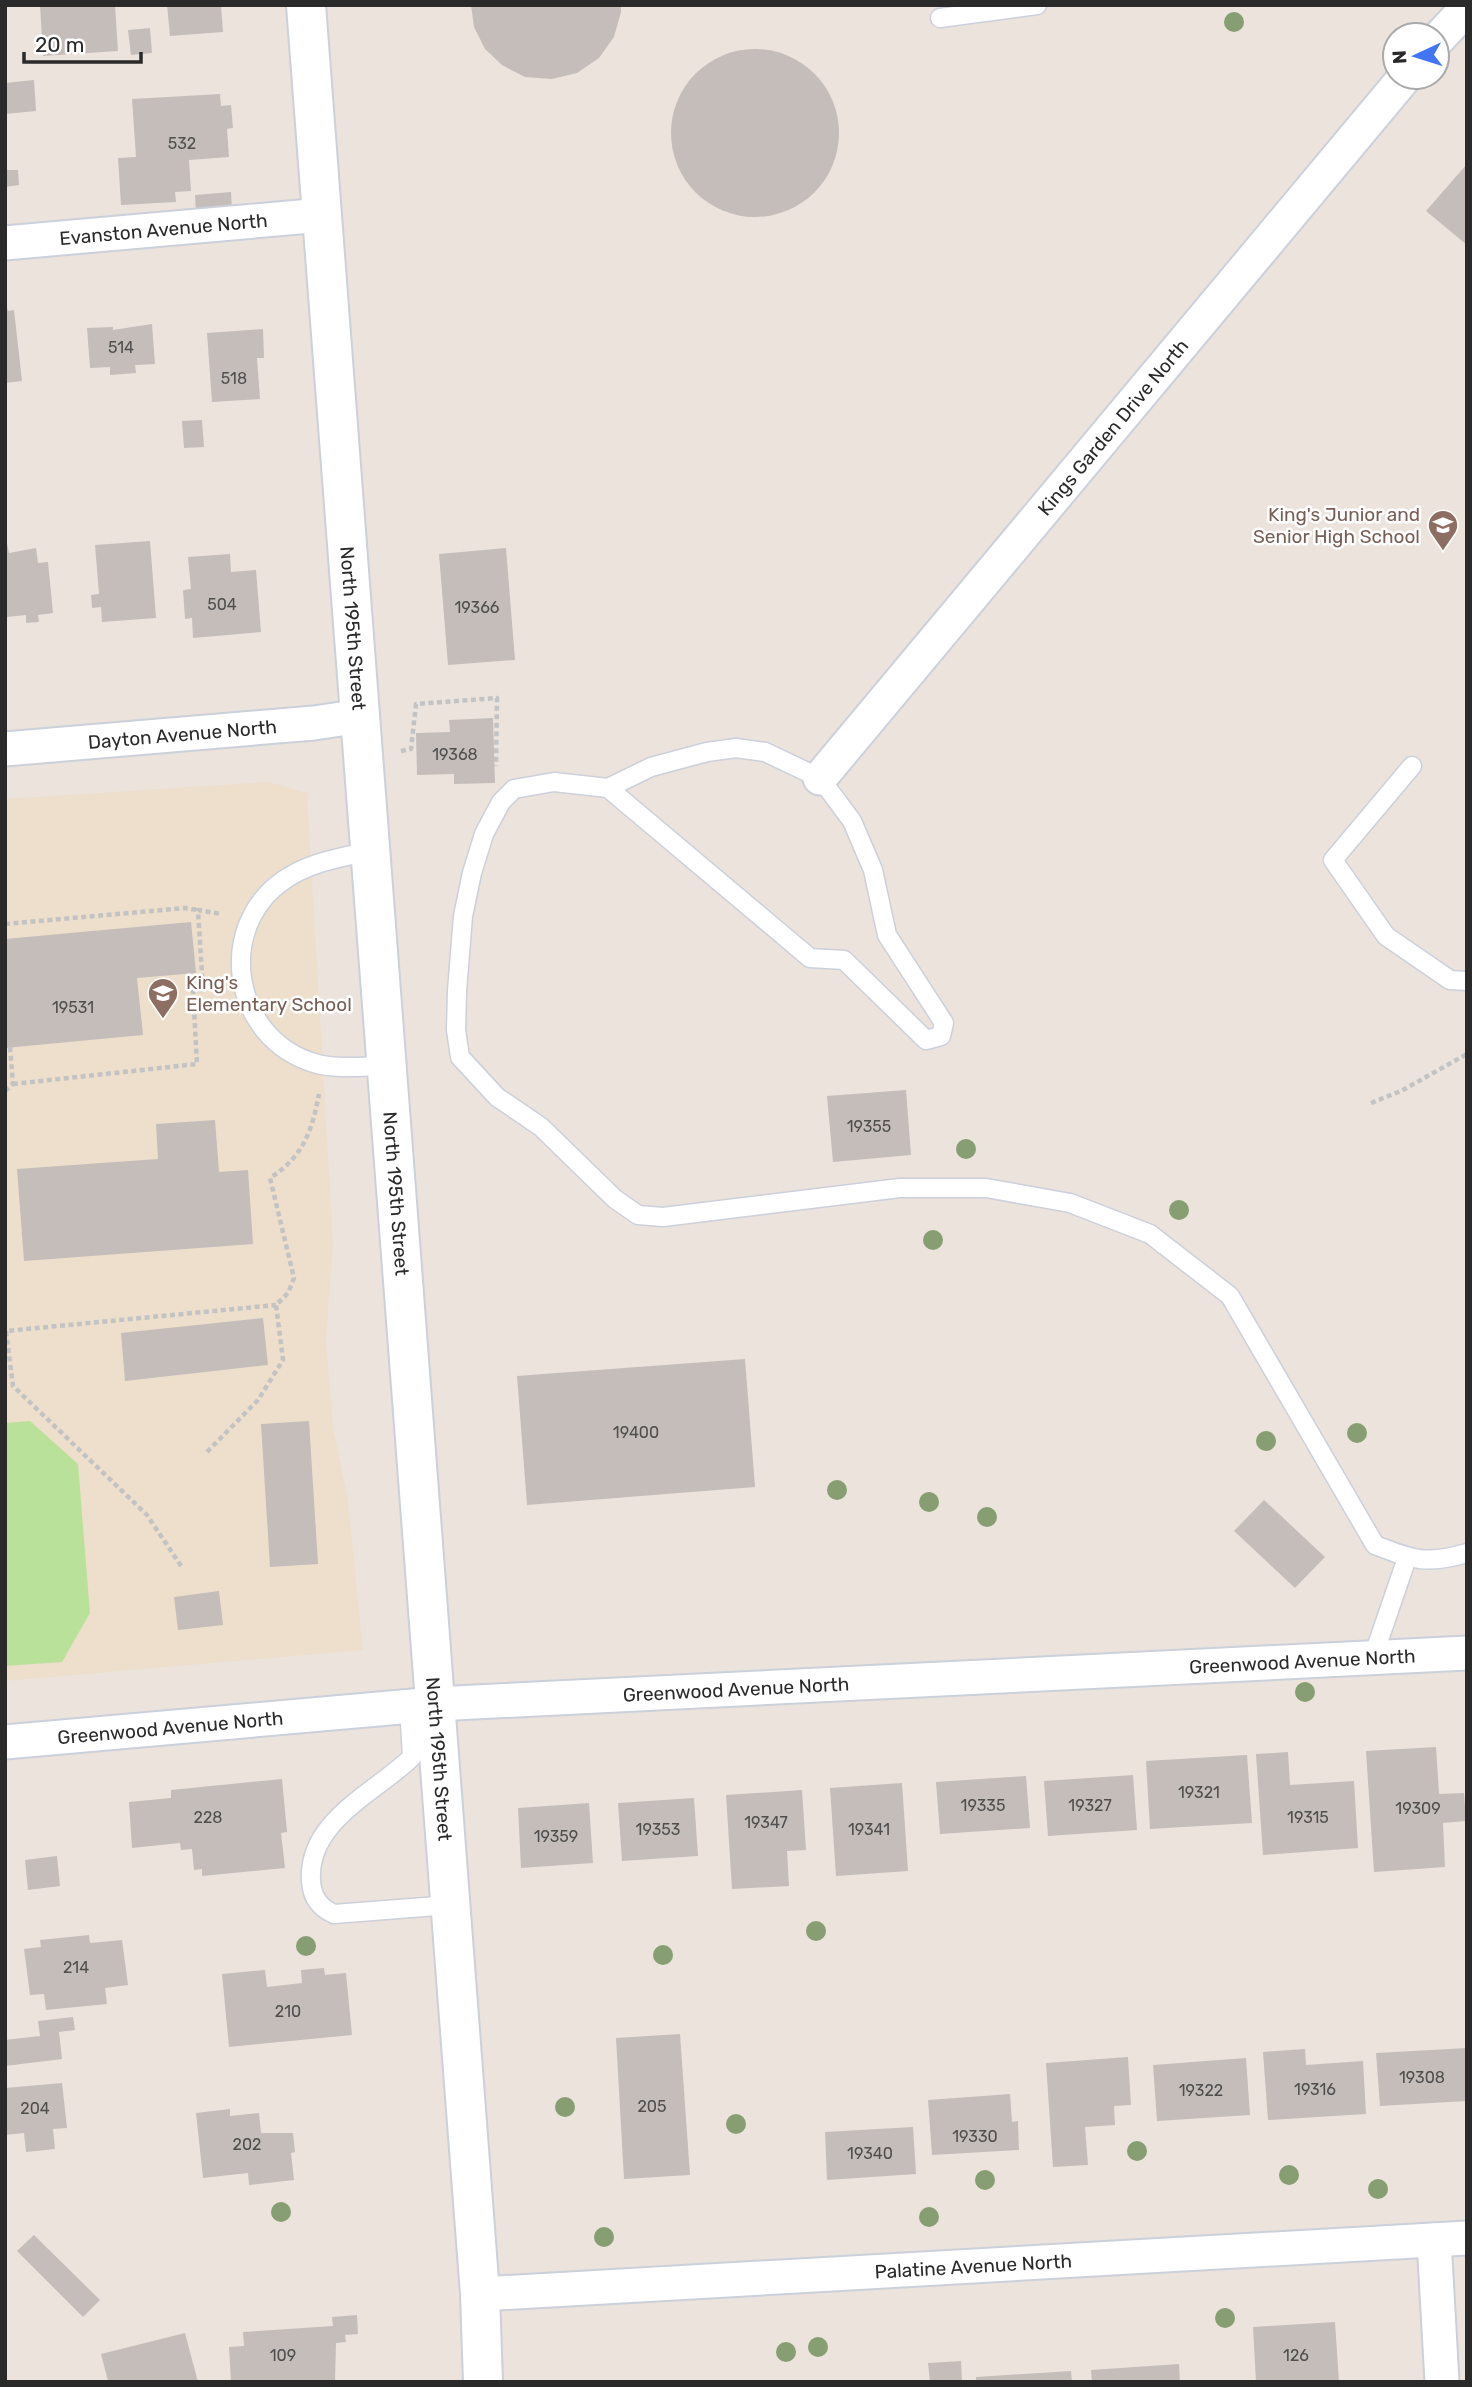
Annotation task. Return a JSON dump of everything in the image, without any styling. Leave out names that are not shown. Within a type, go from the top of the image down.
[{"type":"street","name":"North 195th Street","points":[[306,5],[369,851],[389,1066],[422,1705],[450,1905],[480,2294],[483,2382]]},
{"type":"street","points":[[1451,25],[1467,8]]},
{"type":"street","name":"Kings Garden Drive North","points":[[820,778],[1393,91]]},
{"type":"street","name":"Evanston Avenue North","points":[[5,243],[322,215]]},
{"type":"street","name":"Dayton Avenue North","points":[[5,749],[314,723],[361,716]]},
{"type":"street","name":"Greenwood Avenue North","points":[[5,1742],[422,1705],[1467,1653]]},
{"type":"street","name":"Palatine Avenue North","points":[[480,2294],[1467,2238]]},
{"type":"street","points":[[1434,2240],[1442,2382]]},
{"type":"lane","points":[[940,18],[1037,5]]},
{"type":"lane","points":[[608,788],[810,958],[844,960],[926,1040],[941,1036],[944,1023],[887,935],[873,870],[852,821],[820,778],[765,752],[736,748],[707,752],[651,767],[608,788],[554,782],[514,789],[501,803],[477,852],[463,916],[457,1004],[460,1057],[497,1097],[541,1127],[615,1199],[638,1215],[663,1217],[900,1188],[986,1188],[1070,1203],[1150,1234],[1230,1296],[1375,1545],[1407,1558],[1436,1562],[1467,1552]]},
{"type":"lane","points":[[1412,766],[1333,860],[1386,936],[1450,980],[1467,981]]},
{"type":"lane","points":[[369,851],[312,864],[283,881],[268,894],[251,920],[240,957],[243,989],[249,1006],[264,1027],[302,1059],[325,1066],[389,1066]]},
{"type":"lane","points":[[1373,1657],[1407,1558]]},
{"type":"lane","points":[[422,1705],[412,1757],[333,1823],[315,1847],[310,1868],[312,1886],[316,1900],[324,1910],[334,1914],[450,1905]]},
{"type":"path","points":[[399,752],[411,749],[416,704],[497,698],[495,817]]},
{"type":"path","points":[[5,924],[185,908],[251,920]]},
{"type":"path","points":[[5,1091],[13,1084],[197,1064],[193,990],[203,990],[198,910]]},
{"type":"path","points":[[10,1048],[13,1084]]},
{"type":"path","points":[[1371,1103],[1401,1091],[1467,1054]]},
{"type":"path","points":[[180,1566],[147,1515],[13,1386],[6,1331],[276,1305],[288,1293],[294,1278],[270,1178],[293,1161],[305,1145],[312,1128],[325,1066]]},
{"type":"path","points":[[207,1452],[258,1400],[283,1360],[276,1305]]},
{"type":"shaded area","name":"King's Elementary School","points":[[269,782],[307,793],[333,1241],[326,1342],[333,1427],[348,1501],[363,1650],[5,1681],[5,799]]},
{"type":"green space","points":[[30,1421],[78,1464],[90,1613],[62,1662],[5,1666],[5,1423]]},
{"type":"building","points":[[40,5],[115,5],[118,51],[43,56]]},
{"type":"building","points":[[167,5],[221,5],[223,32],[170,36]]},
{"type":"building","points":[[471,5],[621,5],[621,12],[614,37],[599,58],[577,73],[552,79],[525,77],[502,65],[485,49],[474,27]]},
{"type":"building","points":[[150,28],[152,53],[131,55],[128,30]]},
{"type":"building","points":[[755,49],[787,55],[814,74],[833,101],[839,133],[833,165],[814,192],[787,211],[755,217],[723,211],[696,192],[677,165],[671,133],[677,101],[696,74],[723,55]]},
{"type":"building","points":[[34,80],[36,111],[5,114],[5,83]]},
{"type":"building","points":[[220,94],[221,106],[231,105],[233,128],[227,129],[229,157],[189,160],[191,191],[175,192],[176,202],[121,205],[118,158],[136,157],[132,99]]},
{"type":"building","points":[[1467,164],[1467,245],[1426,211]]},
{"type":"building","points":[[5,170],[18,170],[19,185],[5,187]]},
{"type":"building","points":[[231,192],[232,210],[196,213],[195,195]]},
{"type":"building","points":[[5,302],[8,311],[14,310],[22,381],[5,383]]},
{"type":"building","points":[[152,324],[155,364],[135,365],[136,373],[110,375],[110,367],[90,368],[87,328],[113,327],[113,330]]},
{"type":"building","points":[[263,329],[264,358],[257,358],[260,399],[212,402],[207,333]]},
{"type":"building","points":[[202,420],[204,447],[184,448],[182,421]]},
{"type":"building","points":[[5,534],[9,553],[36,548],[38,563],[48,562],[53,613],[38,615],[39,622],[26,623],[26,615],[7,617]]},
{"type":"building","points":[[150,541],[156,618],[102,622],[101,607],[92,608],[91,595],[99,594],[95,545]]},
{"type":"building","points":[[506,548],[515,660],[448,665],[439,554]]},
{"type":"building","points":[[230,554],[231,572],[256,570],[261,632],[193,638],[192,618],[185,619],[183,590],[191,589],[188,557]]},
{"type":"building","points":[[493,718],[495,783],[454,784],[454,774],[417,775],[416,733],[450,732],[449,720]]},
{"type":"building","points":[[191,922],[196,973],[137,978],[143,1035],[5,1048],[5,939]]},
{"type":"building","points":[[906,1090],[911,1155],[833,1162],[827,1096]]},
{"type":"building","points":[[215,1120],[219,1172],[248,1170],[253,1244],[24,1261],[17,1169],[158,1159],[156,1124]]},
{"type":"building","points":[[263,1318],[268,1365],[125,1381],[121,1333]]},
{"type":"building","points":[[745,1359],[755,1487],[527,1505],[517,1376]]},
{"type":"building","points":[[309,1421],[318,1564],[270,1567],[261,1424]]},
{"type":"building","points":[[1264,1500],[1325,1557],[1295,1588],[1234,1531]]},
{"type":"building","points":[[219,1591],[223,1625],[178,1630],[174,1597]]},
{"type":"building","points":[[1436,1747],[1439,1794],[1464,1793],[1466,1821],[1443,1823],[1445,1867],[1374,1872],[1366,1751]]},
{"type":"building","points":[[1288,1752],[1290,1785],[1354,1781],[1358,1848],[1263,1855],[1256,1754]]},
{"type":"building","points":[[1247,1755],[1252,1823],[1150,1829],[1146,1761]]},
{"type":"building","points":[[1133,1775],[1137,1830],[1048,1836],[1044,1781]]},
{"type":"building","points":[[1026,1776],[1030,1828],[940,1834],[936,1782]]},
{"type":"building","points":[[282,1779],[287,1832],[281,1833],[285,1868],[202,1876],[202,1869],[194,1870],[192,1849],[181,1850],[180,1843],[132,1848],[129,1802],[171,1798],[171,1790]]},
{"type":"building","points":[[902,1783],[908,1871],[836,1876],[830,1788]]},
{"type":"building","points":[[802,1790],[806,1850],[787,1851],[789,1886],[732,1889],[726,1795]]},
{"type":"building","points":[[694,1798],[698,1856],[622,1861],[618,1803]]},
{"type":"building","points":[[589,1803],[593,1863],[521,1868],[518,1808]]},
{"type":"building","points":[[57,1856],[60,1886],[28,1890],[25,1860]]},
{"type":"building","points":[[89,1935],[90,1943],[122,1940],[128,1985],[105,1988],[107,2004],[46,2010],[44,1994],[30,1995],[24,1949],[41,1947],[40,1940]]},
{"type":"building","points":[[324,1968],[325,1975],[346,1973],[352,2035],[229,2047],[222,1974],[265,1970],[267,1987],[302,1983],[301,1970]]},
{"type":"building","points":[[73,2017],[75,2030],[59,2032],[62,2059],[5,2066],[5,2040],[40,2036],[38,2021]]},
{"type":"building","points":[[680,2034],[690,2175],[624,2179],[616,2038]]},
{"type":"building","points":[[1467,2048],[1467,2101],[1380,2106],[1376,2053]]},
{"type":"building","points":[[1305,2049],[1306,2065],[1363,2061],[1366,2114],[1268,2120],[1263,2052]]},
{"type":"building","points":[[1128,2057],[1131,2105],[1114,2106],[1115,2125],[1085,2127],[1088,2165],[1053,2167],[1046,2063]]},
{"type":"building","points":[[1246,2058],[1250,2115],[1157,2121],[1153,2065]]},
{"type":"building","points":[[62,2083],[67,2128],[53,2129],[55,2149],[26,2152],[24,2133],[5,2135],[5,2088]]},
{"type":"building","points":[[1010,2094],[1012,2122],[1018,2121],[1019,2150],[932,2155],[928,2100]]},
{"type":"building","points":[[230,2109],[230,2116],[259,2113],[261,2133],[293,2133],[295,2152],[291,2153],[294,2180],[249,2185],[248,2173],[203,2178],[196,2113]]},
{"type":"building","points":[[913,2127],[916,2174],[827,2180],[825,2132]]},
{"type":"building","points":[[34,2235],[100,2300],[83,2317],[17,2251]]},
{"type":"building","points":[[357,2315],[358,2334],[345,2335],[346,2342],[336,2343],[335,2382],[231,2382],[229,2347],[244,2346],[243,2332],[333,2326],[332,2317]]},
{"type":"building","points":[[1335,2322],[1339,2382],[1256,2382],[1253,2327]]},
{"type":"building","points":[[185,2333],[198,2382],[108,2381],[101,2354]]},
{"type":"building","points":[[961,2361],[962,2382],[930,2382],[928,2363]]},
{"type":"building","points":[[1179,2364],[1180,2382],[1092,2382],[1091,2370]]},
{"type":"building","points":[[1071,2371],[1072,2382],[976,2382],[976,2377]]},
{"type":"place","name":"King's Junior and Senior High School","points":[[1443,552]]},
{"type":"place","name":"King's Elementary School","points":[[163,1020]]}]
